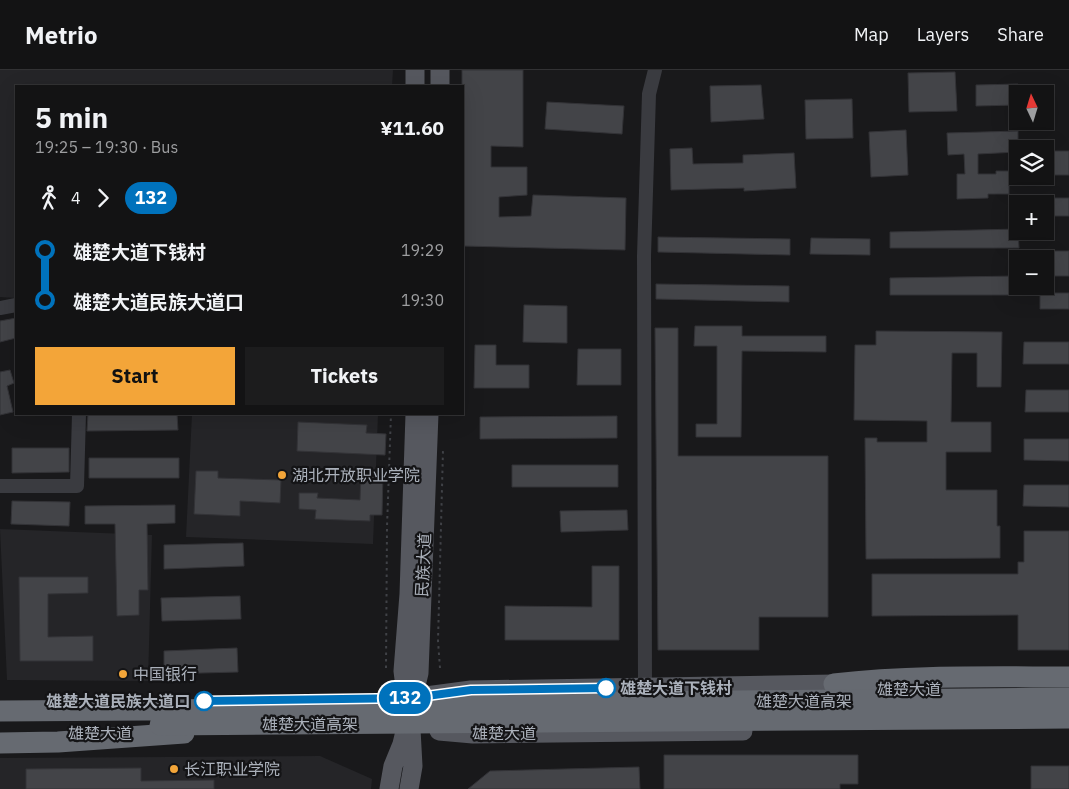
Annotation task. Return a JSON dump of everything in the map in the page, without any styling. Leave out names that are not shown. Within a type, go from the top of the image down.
[{"type":"highway","points":[[834,684],[873,680],[930,678],[1069,677]]},
{"type":"highway","name":"雄楚大道高架","points":[[0,712],[306,709],[528,703],[1069,698]]},
{"type":"highway","name":"雄楚大道高架","points":[[1,736],[518,723],[1069,718]]},
{"type":"highway","points":[[1,736],[58,742],[199,732]]},
{"type":"main road","points":[[415,70],[415,85]]},
{"type":"main road","points":[[440,70],[440,85]]},
{"type":"main road","name":"民族大道","points":[[409,789],[413,766],[409,713],[403,671],[409,594],[415,415]]},
{"type":"main road","name":"民族大道","points":[[389,789],[393,766],[402,744],[419,673],[429,415]]},
{"type":"main road","name":"雄楚大道","points":[[199,732],[409,713],[471,690],[834,684],[873,690],[1069,688]]},
{"type":"main road","name":"雄楚大道","points":[[0,704],[409,713],[473,734],[1069,727]]},
{"type":"street","points":[[645,687],[644,256],[649,94],[655,70]]},
{"type":"street","points":[[0,308],[15,305]]},
{"type":"street","points":[[0,486],[76,486],[79,415]]},
{"type":"street","points":[[0,718],[1069,705]]},
{"type":"path","points":[[386,668],[387,527],[391,415]]},
{"type":"path","points":[[440,668],[438,641],[443,443]]},
{"type":"shaded area","points":[[0,70],[393,70],[392,85],[15,85],[15,298],[0,297]]},
{"type":"shaded area","name":"湖北开放职业学院","points":[[192,415],[378,415],[373,544],[186,537]]},
{"type":"shaded area","points":[[0,529],[152,535],[148,681],[7,680]]},
{"type":"shaded area","name":"长江职业学院","points":[[320,756],[372,779],[371,789],[0,789],[0,758]]},
{"type":"building","points":[[462,70],[523,70],[523,147],[491,146],[491,167],[527,167],[527,195],[499,197],[499,217],[531,216],[533,195],[626,198],[625,250],[464,246],[464,85],[462,85]]},
{"type":"building","points":[[955,72],[957,111],[909,112],[908,73]]},
{"type":"building","points":[[1018,84],[1009,85],[1009,105],[976,106],[976,85]]},
{"type":"building","points":[[761,85],[764,119],[711,122],[710,86]]},
{"type":"building","points":[[852,99],[853,138],[806,139],[805,100]]},
{"type":"building","points":[[547,102],[624,106],[622,134],[545,129]]},
{"type":"building","points":[[906,130],[908,175],[871,177],[869,132]]},
{"type":"building","points":[[1018,131],[1018,140],[1009,140],[1009,152],[978,154],[978,174],[996,174],[996,171],[1009,171],[1009,194],[988,194],[988,198],[957,199],[957,174],[965,174],[964,154],[948,155],[947,133]]},
{"type":"building","points":[[692,148],[693,164],[743,163],[743,155],[794,153],[796,188],[744,191],[744,188],[671,190],[670,149]]},
{"type":"building","points":[[1054,151],[1069,151],[1069,175],[1054,175]]},
{"type":"building","points":[[1054,198],[1069,198],[1069,216],[1054,216]]},
{"type":"building","points":[[1009,229],[1009,240],[1019,240],[1019,248],[890,248],[890,232]]},
{"type":"building","points":[[658,237],[790,239],[790,255],[658,252]]},
{"type":"building","points":[[811,238],[870,239],[870,255],[810,254]]},
{"type":"building","points":[[1054,251],[1069,251],[1069,276],[1054,276]]},
{"type":"building","points":[[1009,276],[1009,295],[890,295],[890,278]]},
{"type":"building","points":[[656,284],[789,286],[789,302],[656,299]]},
{"type":"building","points":[[1069,293],[1069,309],[1040,309],[1040,295]]},
{"type":"building","points":[[524,305],[567,306],[567,343],[523,342]]},
{"type":"building","points":[[15,318],[15,338],[0,342],[0,321]]},
{"type":"building","points":[[695,326],[742,326],[742,336],[826,336],[826,352],[742,351],[741,437],[696,437],[696,424],[717,424],[717,346],[694,346]]},
{"type":"building","points":[[655,328],[678,328],[678,456],[828,456],[828,617],[759,617],[759,650],[658,650]]},
{"type":"building","points":[[876,331],[1002,332],[1001,387],[977,387],[977,353],[952,353],[951,422],[991,422],[991,452],[946,452],[946,490],[997,490],[997,526],[1000,526],[1000,558],[866,559],[865,438],[877,438],[877,442],[927,442],[927,421],[854,420],[855,345],[876,345]]},
{"type":"building","points":[[1024,342],[1069,342],[1069,364],[1023,364]]},
{"type":"building","points":[[475,345],[496,345],[496,365],[529,365],[529,388],[474,388]]},
{"type":"building","points":[[578,349],[621,349],[621,385],[577,385]]},
{"type":"building","points":[[10,370],[14,383],[7,386],[13,412],[0,415],[0,372]]},
{"type":"building","points":[[1026,390],[1069,390],[1069,412],[1025,412]]},
{"type":"building","points":[[88,415],[177,415],[178,430],[87,431]]},
{"type":"building","points":[[617,416],[617,438],[480,439],[480,417]]},
{"type":"building","points":[[298,422],[367,425],[366,433],[386,434],[385,455],[297,451]]},
{"type":"building","points":[[1024,439],[1069,439],[1069,461],[1024,460]]},
{"type":"building","points":[[12,448],[69,448],[69,472],[12,473]]},
{"type":"building","points":[[89,458],[179,458],[179,478],[89,478]]},
{"type":"building","points":[[512,465],[618,465],[618,487],[512,487]]},
{"type":"building","points":[[196,471],[218,471],[218,478],[281,480],[280,503],[240,501],[240,516],[194,514]]},
{"type":"building","points":[[361,473],[383,473],[382,515],[370,515],[370,521],[315,519],[316,510],[299,509],[299,493],[318,493],[317,498],[360,500]]},
{"type":"building","points":[[1024,485],[1069,485],[1069,507],[1023,506]]},
{"type":"building","points":[[12,501],[70,502],[69,526],[11,524]]},
{"type":"building","points":[[175,505],[175,523],[147,524],[148,590],[139,590],[139,615],[117,616],[115,524],[85,524],[85,506]]},
{"type":"building","points":[[627,510],[628,530],[561,532],[560,511]]},
{"type":"building","points":[[1024,531],[1069,531],[1069,650],[1018,650],[1018,615],[872,616],[872,574],[1018,574],[1018,562],[1024,562]]},
{"type":"building","points":[[243,543],[244,566],[164,569],[164,545]]},
{"type":"building","points":[[592,566],[619,566],[619,640],[505,640],[505,606],[592,607]]},
{"type":"building","points":[[19,577],[88,577],[88,593],[48,594],[48,637],[93,636],[93,661],[20,661]]},
{"type":"building","points":[[240,596],[241,619],[162,621],[161,598]]},
{"type":"building","points":[[237,648],[238,672],[164,674],[164,651]]},
{"type":"building","points":[[664,755],[858,755],[858,784],[840,784],[840,789],[664,789]]},
{"type":"building","points":[[1031,766],[1069,766],[1069,789],[1031,789]]},
{"type":"building","points":[[639,767],[640,789],[468,789],[490,771]]},
{"type":"building","points":[[141,768],[141,781],[214,780],[214,789],[26,789],[26,769]]},
{"type":"bus line","name":"132","points":[[204,701],[412,698],[471,690],[606,688]]},
{"type":"place","name":"湖北开放职业学院","points":[[282,475]]},
{"type":"place","name":"中国银行","points":[[123,674]]},
{"type":"place","name":"雄楚大道下钱村","points":[[606,688]]},
{"type":"place","name":"雄楚大道民族大道口","points":[[204,701]]},
{"type":"place","name":"长江职业学院","points":[[174,769]]}]
